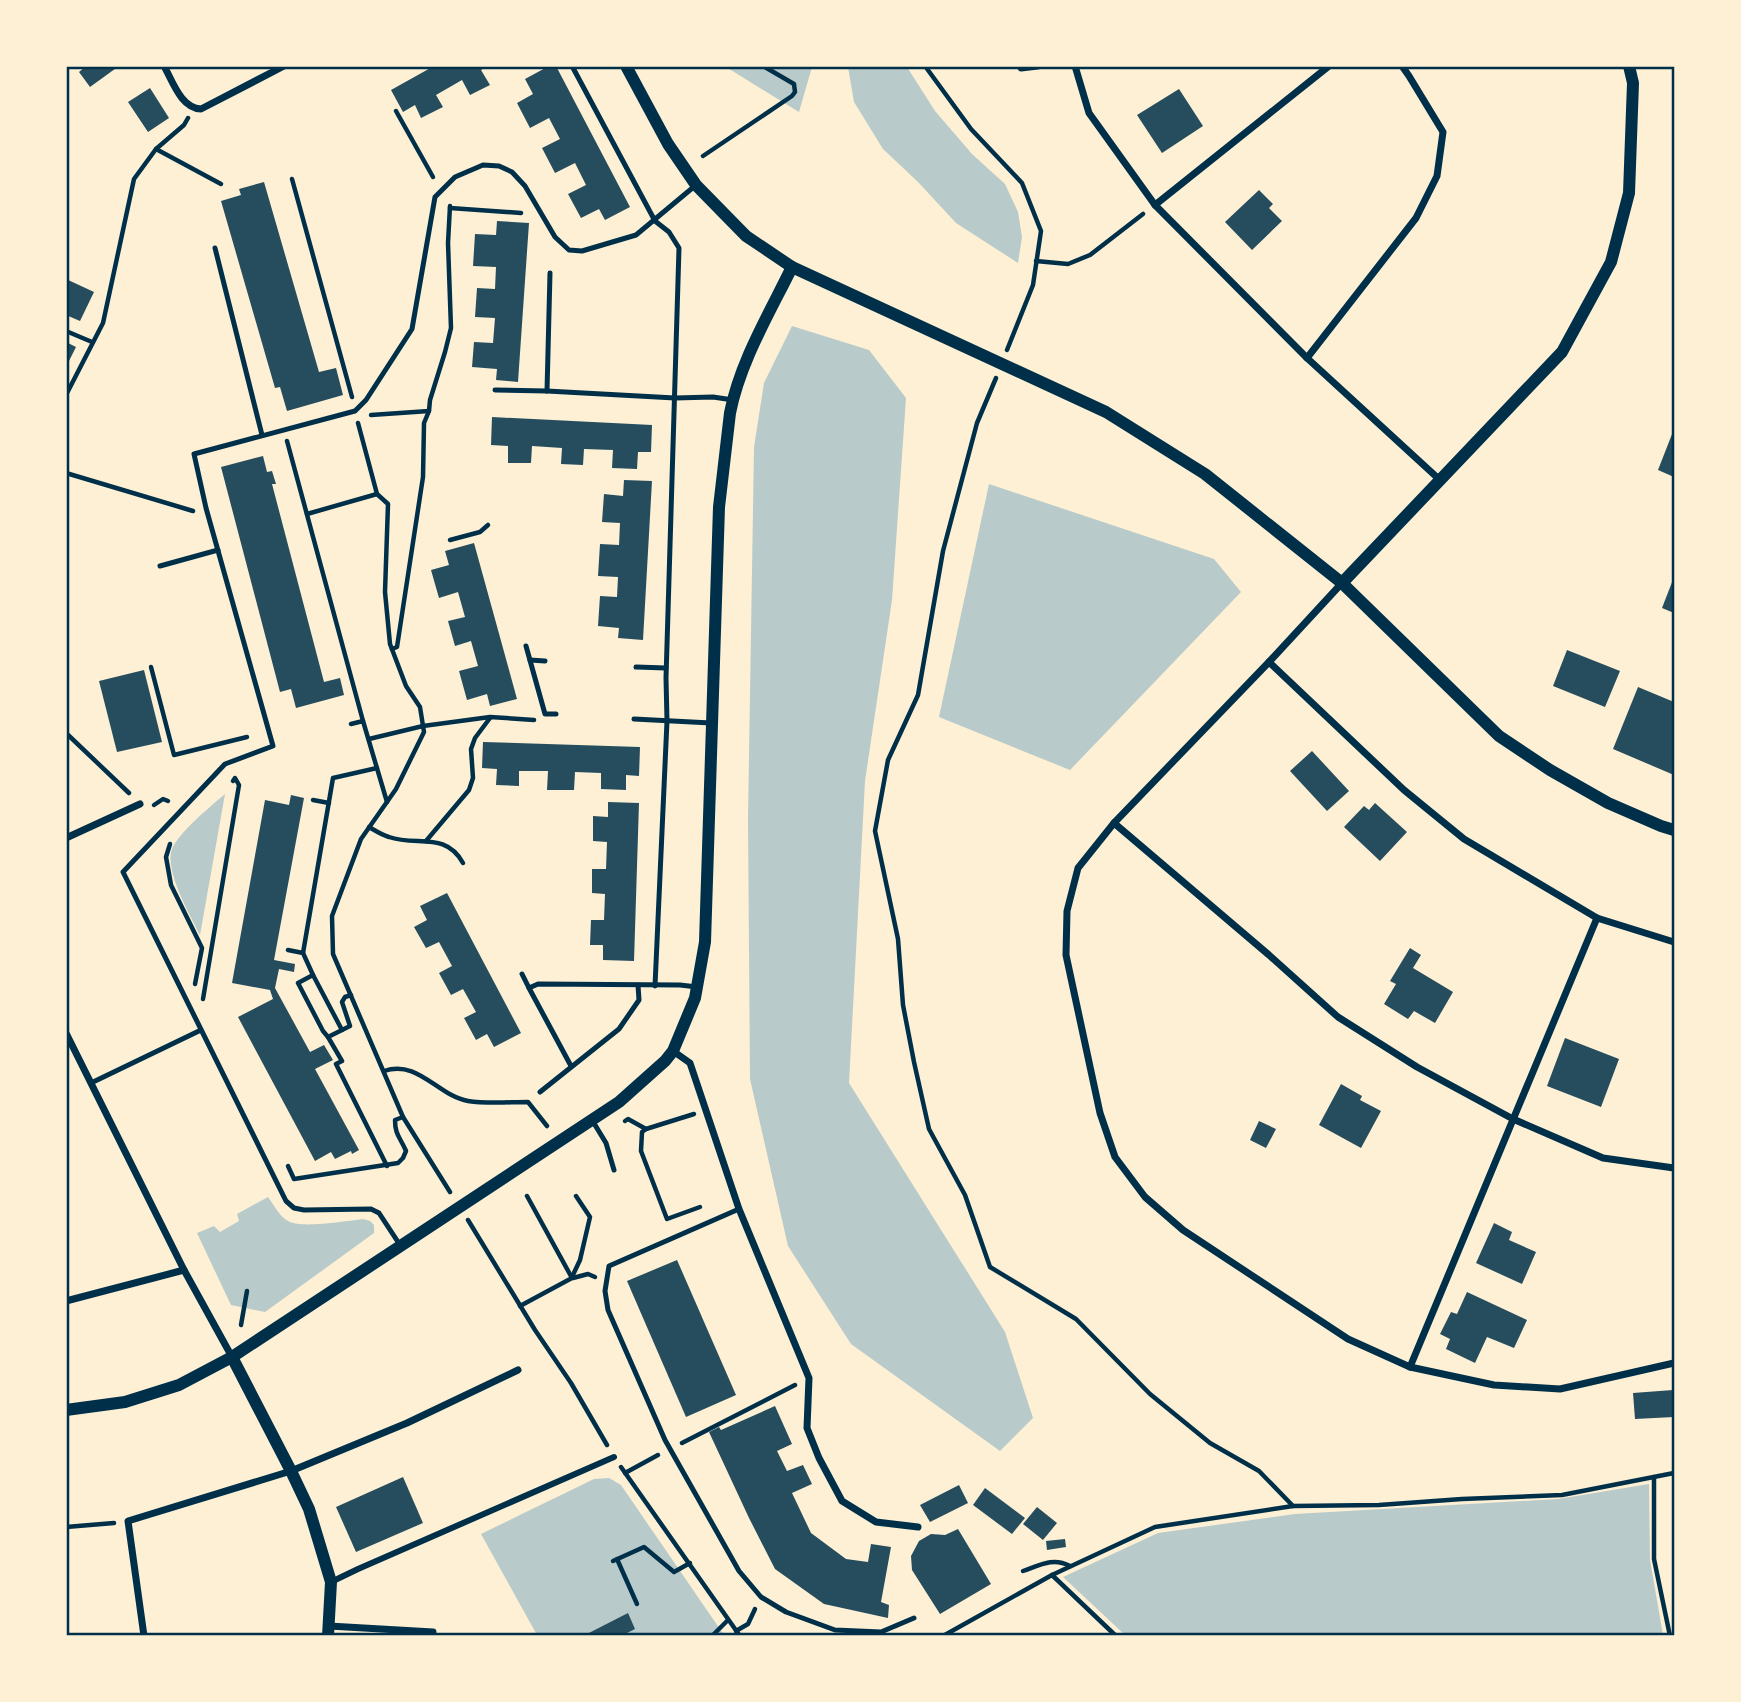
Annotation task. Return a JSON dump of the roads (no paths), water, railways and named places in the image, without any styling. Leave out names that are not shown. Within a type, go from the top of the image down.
[{"type":"street","points":[[164,66],[186,104],[193,108],[201,108],[285,66]]},
{"type":"street","points":[[626,66],[668,144],[696,185],[746,236],[792,267],[1106,412],[1205,474],[1342,583],[1499,736],[1550,770],[1608,803],[1675,830]]},
{"type":"street","points":[[1020,66],[1038,66]]},
{"type":"street","points":[[1074,66],[1089,113],[1155,205],[1307,358],[1441,481]]},
{"type":"street","points":[[1155,205],[1329,66]]},
{"type":"street","points":[[1307,358],[1416,218],[1437,176],[1443,132],[1402,66]]},
{"type":"street","points":[[1629,66],[1633,83],[1629,193],[1611,262],[1562,352],[1114,823],[1078,868],[1068,911],[1066,955],[1100,1113],[1115,1157],[1145,1197],[1184,1230],[1348,1339],[1410,1367],[1494,1385],[1560,1389],[1675,1363]]},
{"type":"street","points":[[66,1410],[125,1402],[179,1385],[232,1357],[619,1102],[673,1051],[695,998],[705,942],[719,507],[733,400],[748,356],[792,267]]},
{"type":"street","points":[[1269,662],[1404,790],[1464,839],[1597,918],[1675,942]]},
{"type":"street","points":[[66,838],[139,804]]},
{"type":"street","points":[[1114,823],[1338,1017],[1417,1067],[1513,1119],[1603,1158],[1675,1168]]},
{"type":"street","points":[[1410,1367],[1597,918]]},
{"type":"street","points":[[66,1033],[184,1270],[232,1357],[309,1509],[331,1582],[329,1631],[433,1632]]},
{"type":"street","points":[[673,1051],[690,1063],[739,1209],[809,1378],[807,1428],[819,1458],[842,1501],[876,1521],[918,1527]]},
{"type":"street","points":[[66,1301],[184,1270]]},
{"type":"street","points":[[144,1636],[128,1521],[291,1471],[407,1423],[518,1370]]},
{"type":"street","points":[[331,1582],[614,1457]]},
{"type":"lane","points":[[572,66],[655,221],[670,232],[679,248],[666,668],[667,721],[655,986]]},
{"type":"lane","points":[[401,1245],[379,1213],[371,1209],[304,1210],[294,1208],[286,1201],[123,872],[225,764],[273,746],[206,508],[194,454],[355,411],[366,400],[412,329],[435,197],[455,177],[483,165],[499,166],[512,172],[525,186],[555,237],[569,250],[582,251],[636,235],[696,185]]},
{"type":"lane","points":[[215,248],[262,435]]},
{"type":"lane","points":[[547,391],[550,273]]},
{"type":"lane","points":[[495,390],[675,398],[713,397],[733,400]]},
{"type":"lane","points":[[160,566],[218,550]]},
{"type":"lane","points":[[526,646],[545,714],[556,714]]},
{"type":"lane","points":[[530,660],[545,661]]},
{"type":"lane","points":[[636,667],[666,668]]},
{"type":"lane","points":[[634,719],[712,723]]},
{"type":"lane","points":[[522,974],[570,1066]]},
{"type":"lane","points":[[529,988],[537,984],[697,987]]},
{"type":"lane","points":[[540,1092],[570,1066],[620,1030],[639,1000],[638,985]]},
{"type":"lane","points":[[91,1083],[201,1030]]},
{"type":"lane","points":[[592,1120],[606,1143],[614,1170]]},
{"type":"lane","points":[[739,1209],[609,1266],[605,1291],[608,1310],[665,1440],[739,1571],[761,1597],[786,1612],[835,1630],[881,1632],[914,1618]]}]
